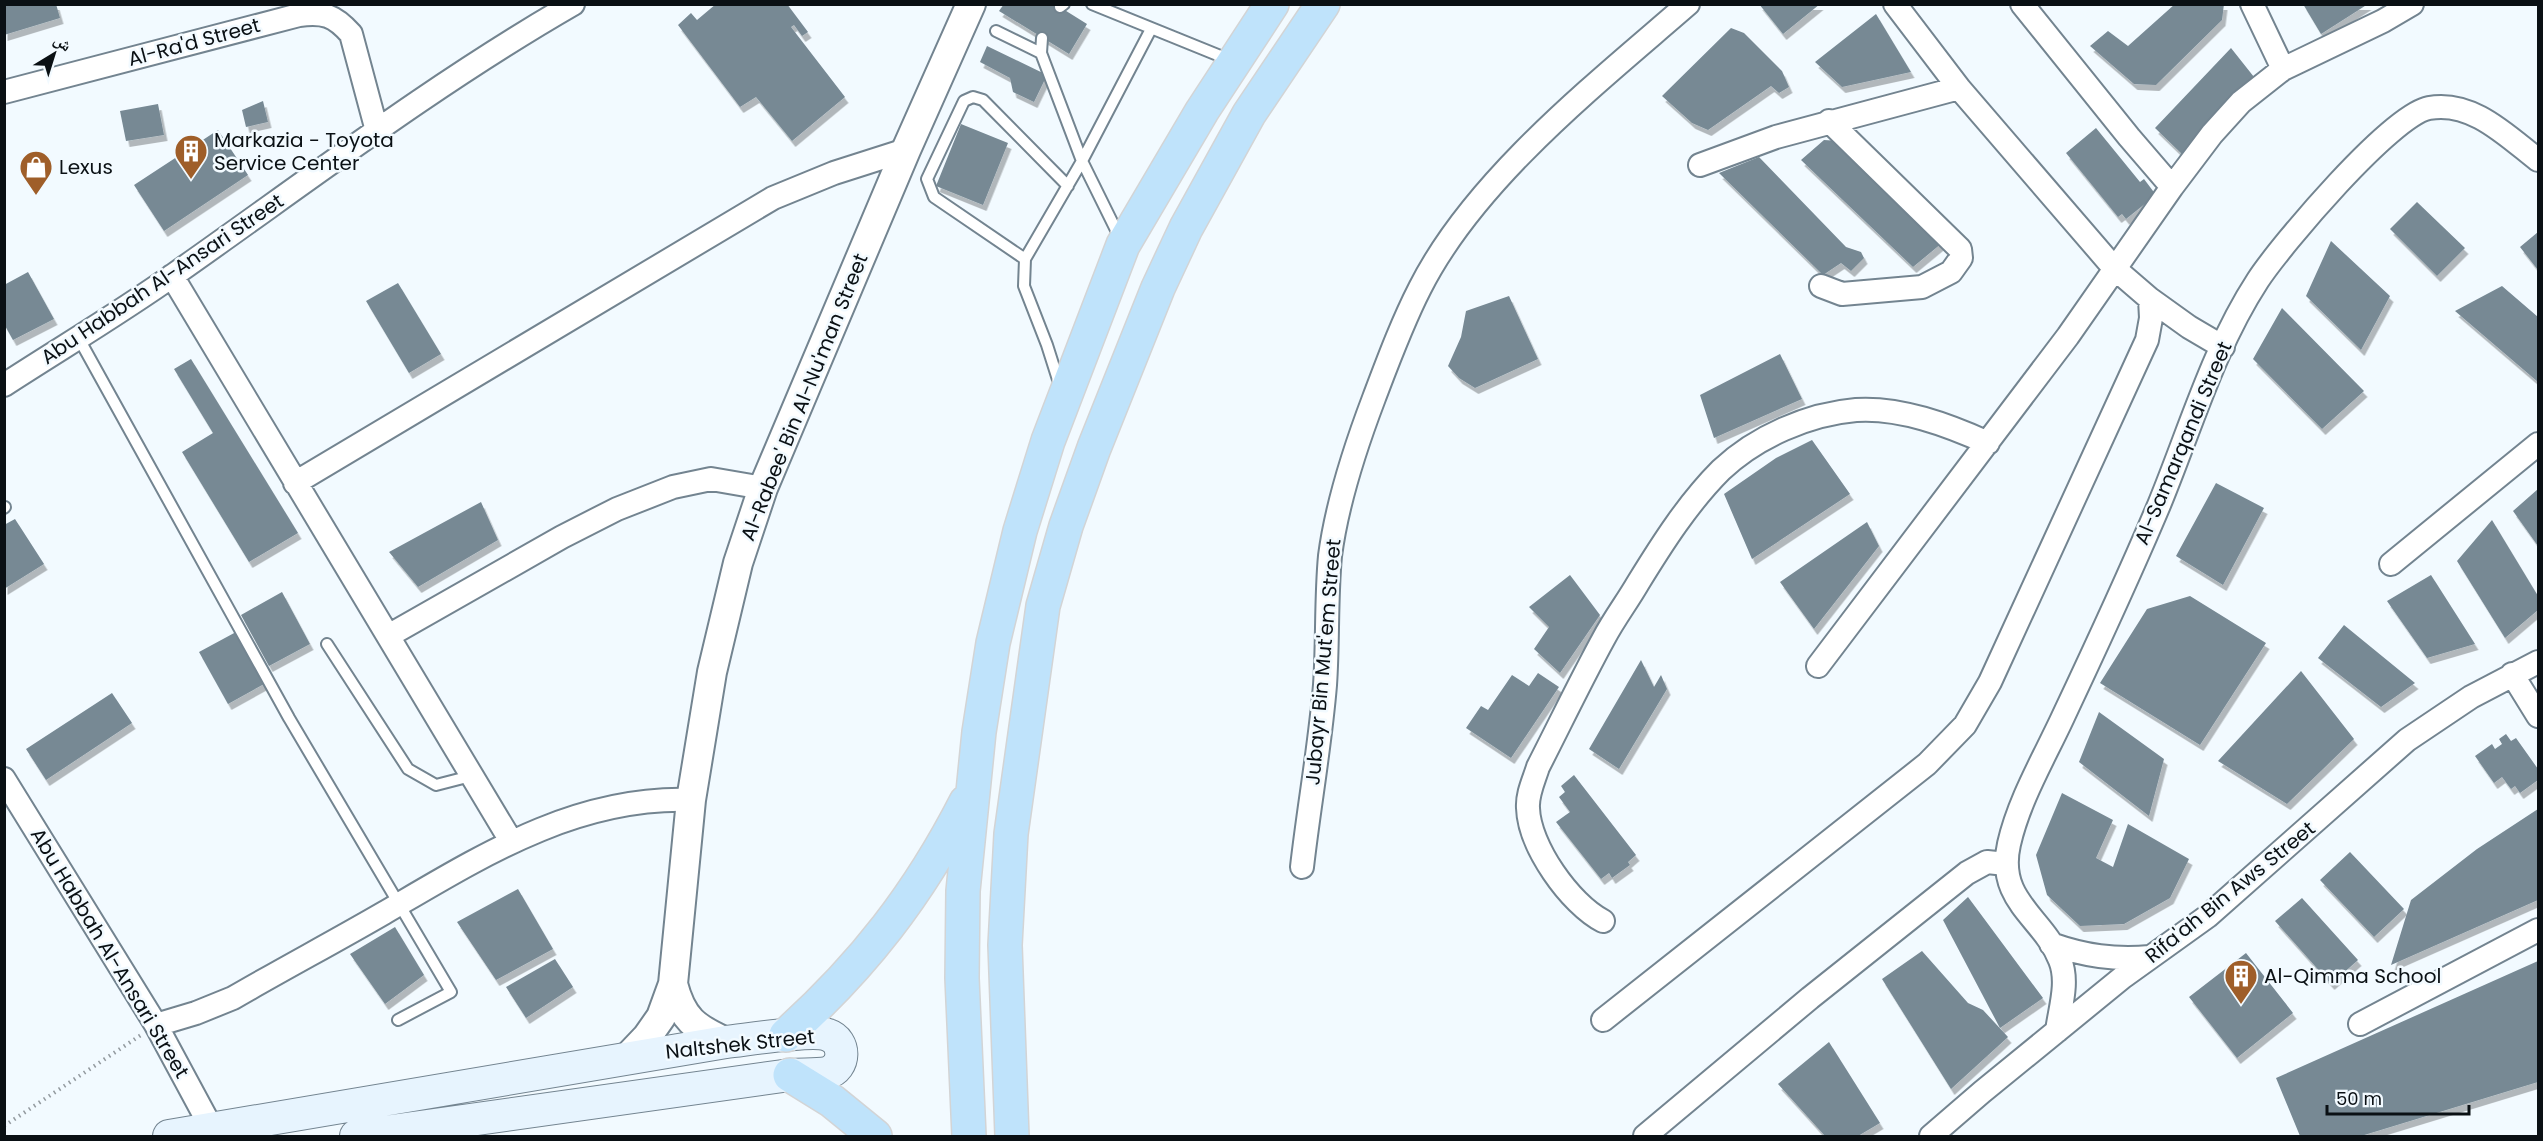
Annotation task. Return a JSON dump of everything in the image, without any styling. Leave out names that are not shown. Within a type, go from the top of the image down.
[{"type":"highway","points":[[969,1137],[962,978],[963,891],[979,732],[993,643],[1023,520],[1048,441],[1123,245],[1233,62],[1272,4]]},
{"type":"highway","points":[[1012,1137],[1005,945],[1011,834],[1043,606],[1066,526],[1094,448],[1158,288],[1186,228],[1249,114],[1323,4]]},
{"type":"highway","points":[[786,1035],[850,974],[899,913],[930,867],[973,786]]},
{"type":"highway","points":[[790,1075],[832,1101],[875,1137]]},
{"type":"main road","name":"Naltshek Street","points":[[169,1137],[726,1042],[786,1035],[827,1034],[838,1041],[842,1051],[840,1064],[830,1073],[790,1075],[356,1137]]},
{"type":"street","name":"Abu Habbah Al-Ansari Street","points":[[4,385],[172,276],[505,44],[573,4]]},
{"type":"street","name":"Al-Rabee' Bin Al-Nu'man Street","points":[[627,1058],[647,1037],[661,1017],[673,984],[691,800],[712,672],[738,563],[763,488],[906,150],[971,4]]},
{"type":"street","name":"Jubayr Bin Mut'em Street","points":[[1302,867],[1325,681],[1330,555],[1348,475],[1362,430],[1420,286],[1446,245],[1501,174],[1590,90],[1688,4]]},
{"type":"street","points":[[1895,4],[1959,88],[2114,268],[2150,299],[2189,327],[2223,347]]},
{"type":"street","points":[[2022,4],[2172,187]]},
{"type":"street","points":[[2252,4],[2283,69]]},
{"type":"street","points":[[1818,666],[2068,336],[2114,268],[2212,134],[2241,102],[2283,69],[2383,21],[2412,4]]},
{"type":"street","name":"Al-Ra'd Street","points":[[4,92],[318,12],[341,23],[351,34],[377,131]]},
{"type":"street","points":[[1700,165],[1776,137],[1829,121],[1959,88]]},
{"type":"street","name":"Al-Samarqandi Street","points":[[2057,1031],[2064,981],[2060,960],[2016,897],[2006,864],[2009,843],[2028,793],[2159,505],[2223,347],[2258,280],[2296,230],[2333,188],[2396,125],[2427,108],[2464,110],[2487,121],[2538,160]]},
{"type":"street","points":[[1821,286],[1842,294],[1922,287],[1951,272],[1960,258],[1960,249],[1829,121]]},
{"type":"street","points":[[295,483],[773,198],[834,173],[906,150]]},
{"type":"street","points":[[172,276],[511,841]]},
{"type":"street","points":[[1603,1020],[1927,764],[1965,725],[1990,682],[2147,340],[2151,318],[2150,299]]},
{"type":"street","points":[[1603,921],[1578,904],[1564,888],[1541,851],[1532,830],[1528,808],[1530,790],[1538,767],[1618,612],[1698,495],[1723,469],[1752,447],[1789,427],[1823,415],[1858,410],[1891,412],[1957,429],[1988,443]]},
{"type":"street","points":[[2391,564],[2538,444]]},
{"type":"street","points":[[388,636],[562,537],[617,509],[673,488],[711,479],[763,488]]},
{"type":"street","name":"Rifa'ah Bin Aws Street","points":[[1931,1137],[2057,1031],[2240,888],[2407,740],[2439,716],[2512,674],[2538,662]]},
{"type":"street","points":[[2512,674],[2538,716]]},
{"type":"street","name":"Abu Habbah Al-Ansari Street","points":[[4,779],[156,1024],[212,1129]]},
{"type":"street","points":[[156,1024],[196,1013],[233,998],[511,841],[597,809],[661,799],[691,800]]},
{"type":"street","points":[[1645,1137],[1810,998],[1967,873],[1988,862],[2006,864]]},
{"type":"street","points":[[2360,1024],[2538,930]]},
{"type":"street","points":[[2051,944],[2080,954],[2113,959],[2152,957]]},
{"type":"street","name":"Al-Rabee' Bin Al-Nu'man Street","points":[[673,984],[680,1007],[699,1030],[726,1042]]},
{"type":"lane","points":[[1092,4],[1233,62]]},
{"type":"lane","points":[[1064,401],[1047,345],[1024,286],[1025,260],[1030,247],[1082,161],[1151,29]]},
{"type":"lane","points":[[996,31],[1041,53]]},
{"type":"lane","points":[[1042,38],[1041,53],[1082,161],[1123,245]]},
{"type":"lane","points":[[1025,260],[934,197],[927,179],[964,101],[974,97],[983,100],[1068,186]]},
{"type":"lane","points":[[78,337],[289,718],[451,992],[399,1020]]},
{"type":"lane","points":[[327,644],[408,769],[436,785],[471,776]]},
{"type":"path","points":[[4,1126],[156,1024]]},
{"type":"building","points":[[4,4],[56,4],[60,18],[4,35]]},
{"type":"building","points":[[716,4],[787,4],[808,32],[802,36],[794,25],[791,27],[845,97],[792,141],[756,97],[740,107],[678,25],[691,13],[697,20]]},
{"type":"building","points":[[1004,4],[1055,4],[1087,24],[1069,54],[999,11]]},
{"type":"building","points":[[1759,4],[1820,4],[1783,34]]},
{"type":"building","points":[[2175,4],[2224,4],[2222,20],[2156,85],[2134,84],[2090,46],[2108,31],[2128,46]]},
{"type":"building","points":[[2303,4],[2368,4],[2321,34]]},
{"type":"building","points":[[1876,14],[1911,72],[1842,87],[1815,62]]},
{"type":"building","points":[[1731,28],[1744,33],[1782,71],[1789,87],[1779,93],[1771,86],[1708,130],[1692,123],[1662,96]]},
{"type":"building","points":[[987,46],[1047,75],[1034,102],[1013,92],[1010,78],[980,62]]},
{"type":"building","points":[[2231,48],[2254,77],[2184,156],[2155,128]]},
{"type":"building","points":[[263,101],[268,122],[246,127],[242,110]]},
{"type":"building","points":[[158,104],[164,135],[126,141],[120,111]]},
{"type":"building","points":[[961,124],[1008,143],[983,205],[936,186]]},
{"type":"building","points":[[2096,128],[2140,182],[2144,179],[2156,195],[2126,219],[2122,214],[2118,217],[2066,153]]},
{"type":"building","name":"Markazia - Toyota Service Center","points":[[218,130],[248,175],[164,231],[134,185]]},
{"type":"building","points":[[1824,140],[1840,141],[1942,243],[1913,267],[1801,160]]},
{"type":"building","points":[[1759,157],[1846,247],[1861,252],[1864,258],[1851,271],[1841,263],[1823,275],[1719,173]]},
{"type":"building","points":[[2417,202],[2465,248],[2437,276],[2390,229]]},
{"type":"building","points":[[2538,232],[2538,270],[2520,247]]},
{"type":"building","points":[[2331,241],[2390,296],[2361,350],[2306,296]]},
{"type":"building","points":[[28,272],[54,319],[13,340],[4,324],[4,285]]},
{"type":"building","points":[[398,283],[441,354],[409,373],[366,301]]},
{"type":"building","points":[[2502,286],[2538,317],[2538,382],[2455,311]]},
{"type":"building","points":[[1509,296],[1538,359],[1475,388],[1459,378],[1448,366],[1461,337],[1466,311]]},
{"type":"building","points":[[2282,308],[2364,391],[2322,429],[2253,359]]},
{"type":"building","points":[[1780,354],[1802,399],[1714,438],[1700,395]]},
{"type":"building","points":[[191,359],[298,533],[249,562],[182,452],[213,433],[174,369]]},
{"type":"building","points":[[1812,440],[1850,494],[1752,559],[1724,494],[1776,458]]},
{"type":"building","points":[[2216,483],[2264,508],[2223,585],[2176,556]]},
{"type":"building","points":[[2538,489],[2538,546],[2513,511]]},
{"type":"building","points":[[481,502],[498,540],[418,587],[389,552]]},
{"type":"building","points":[[15,519],[44,564],[4,589],[4,525]]},
{"type":"building","points":[[2492,520],[2538,596],[2538,610],[2505,638],[2457,561]]},
{"type":"building","points":[[1867,522],[1879,546],[1814,629],[1780,582]]},
{"type":"building","points":[[1570,575],[1600,615],[1560,673],[1534,649],[1549,627],[1529,607]]},
{"type":"building","points":[[2431,575],[2475,644],[2427,658],[2387,601]]},
{"type":"building","points":[[282,592],[310,644],[269,666],[241,615]]},
{"type":"building","points":[[2190,596],[2266,643],[2200,745],[2100,683],[2147,609]]},
{"type":"building","points":[[2344,625],[2415,683],[2381,707],[2318,658]]},
{"type":"building","points":[[236,632],[264,684],[228,704],[199,652]]},
{"type":"building","points":[[1641,660],[1654,687],[1661,675],[1667,689],[1619,769],[1589,749]]},
{"type":"building","points":[[2301,671],[2354,739],[2287,804],[2218,761]]},
{"type":"building","points":[[1538,673],[1559,687],[1511,758],[1466,728],[1481,706],[1488,710],[1512,675],[1529,686]]},
{"type":"building","points":[[112,693],[132,723],[46,780],[26,749]]},
{"type":"building","points":[[2099,712],[2164,759],[2149,816],[2079,762]]},
{"type":"building","points":[[2506,734],[2511,741],[2516,738],[2538,769],[2538,780],[2520,793],[2515,786],[2511,789],[2502,777],[2494,783],[2475,756],[2492,744],[2495,749],[2502,744],[2499,739]]},
{"type":"building","points":[[1574,775],[1636,855],[1628,862],[1630,865],[1612,878],[1609,873],[1601,879],[1556,822],[1570,812],[1559,797],[1565,792],[1561,786]]},
{"type":"building","points":[[2062,793],[2113,820],[2096,858],[2113,867],[2128,824],[2189,859],[2170,898],[2124,924],[2080,926],[2047,895],[2036,855]]},
{"type":"building","points":[[2538,809],[2538,900],[2391,965],[2411,900],[2477,849]]},
{"type":"building","points":[[2350,852],[2404,909],[2374,937],[2320,880]]},
{"type":"building","points":[[518,889],[553,949],[496,980],[457,922]]},
{"type":"building","points":[[1968,897],[2043,998],[2000,1028],[1943,920]]},
{"type":"building","points":[[2302,898],[2358,960],[2331,984],[2275,921]]},
{"type":"building","points":[[395,927],[424,975],[385,1004],[350,954]]},
{"type":"building","points":[[1922,951],[1968,1003],[1983,1010],[2008,1037],[1951,1089],[1882,979]]},
{"type":"building","name":"Al-Qimma School","points":[[2246,953],[2293,1013],[2237,1058],[2189,997]]},
{"type":"building","points":[[555,959],[573,987],[526,1018],[506,987]]},
{"type":"building","points":[[2538,961],[2538,1082],[2361,1136],[2300,1136],[2276,1078]]},
{"type":"building","points":[[1829,1042],[1880,1123],[1858,1136],[1825,1136],[1778,1084]]},
{"type":"place","name":"Markazia - Toyota Service Center","points":[[191,180]]},
{"type":"place","name":"Lexus","points":[[36,196]]},
{"type":"place","name":"Al-Qimma School","points":[[2241,1005]]}]
